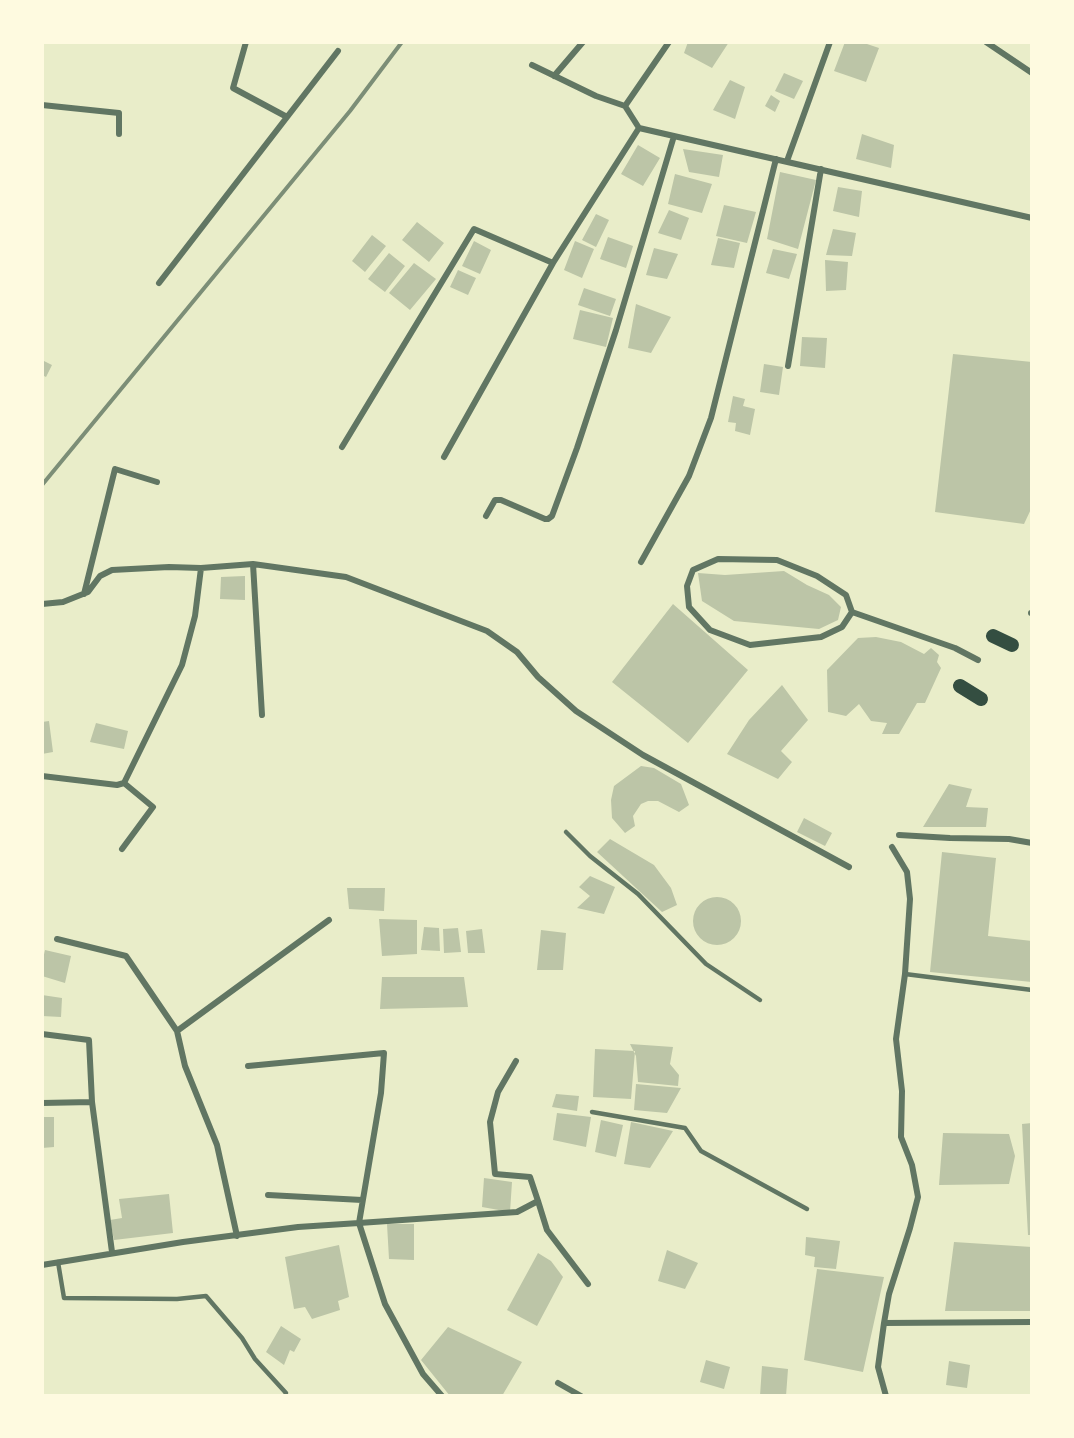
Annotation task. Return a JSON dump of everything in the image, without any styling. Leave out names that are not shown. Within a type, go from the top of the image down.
[{"type":"highway","points":[[993,636],[1012,645]]},
{"type":"highway","points":[[960,686],[981,699]]},
{"type":"street","points":[[246,42],[233,88],[288,117]]},
{"type":"street","points":[[554,76],[583,42]]},
{"type":"street","points":[[625,106],[669,42]]},
{"type":"street","points":[[787,161],[830,42]]},
{"type":"street","points":[[986,42],[1032,73]]},
{"type":"street","points":[[159,284],[338,51]]},
{"type":"street","points":[[532,65],[596,96],[625,106],[639,128],[1032,218]]},
{"type":"street","points":[[42,105],[119,114],[119,134]]},
{"type":"street","points":[[444,456],[553,264],[639,128]]},
{"type":"street","points":[[486,516],[495,500],[501,500],[545,519],[552,516],[578,448],[616,330],[674,136]]},
{"type":"street","points":[[641,562],[689,476],[711,418],[776,159]]},
{"type":"street","points":[[788,366],[821,169]]},
{"type":"street","points":[[342,447],[474,229],[553,264]]},
{"type":"street","points":[[84,594],[115,469],[157,482]]},
{"type":"street","points":[[718,559],[777,560],[817,576],[846,595],[852,612],[842,627],[821,638],[750,645],[710,630],[688,607],[687,586],[693,570],[718,559]]},
{"type":"street","points":[[42,604],[63,602],[84,594],[100,576],[112,570],[253,564],[346,578],[487,631],[517,652],[538,677],[576,711],[643,755],[849,867]]},
{"type":"street","points":[[253,564],[262,715]]},
{"type":"street","points":[[42,776],[117,785],[124,783],[159,716],[182,665],[195,616],[201,568]]},
{"type":"street","points":[[852,612],[955,648],[978,660]]},
{"type":"street","points":[[122,849],[153,807],[124,783]]},
{"type":"street","points":[[899,835],[1009,839],[1032,843]]},
{"type":"street","points":[[886,1396],[878,1367],[884,1323],[889,1294],[918,1197],[912,1165],[901,1137],[902,1091],[896,1039],[905,974],[910,899],[907,872],[892,846]]},
{"type":"street","points":[[177,1031],[328,920]]},
{"type":"street","points":[[57,939],[126,956],[177,1031],[185,1066],[217,1145],[237,1236]]},
{"type":"street","points":[[42,1034],[89,1040],[92,1102],[112,1252]]},
{"type":"street","points":[[248,1066],[384,1053],[381,1093],[359,1223],[385,1304],[423,1374],[442,1396]]},
{"type":"street","points":[[516,1062],[498,1092],[490,1122],[495,1174],[530,1177],[547,1230],[588,1284]]},
{"type":"street","points":[[42,1103],[92,1102]]},
{"type":"street","points":[[268,1195],[363,1200]]},
{"type":"street","points":[[42,1265],[112,1252],[298,1227],[517,1212],[538,1201]]},
{"type":"street","points":[[884,1323],[1032,1322]]},
{"type":"street","points":[[558,1383],[581,1396]]},
{"type":"lane","points":[[566,831],[590,856],[638,894],[706,964],[760,1000]]},
{"type":"lane","points":[[905,974],[1032,990]]},
{"type":"lane","points":[[592,1112],[685,1128],[701,1150],[807,1209]]},
{"type":"lane","points":[[58,1262],[64,1298],[177,1299],[206,1296],[242,1338],[255,1359],[286,1393],[285,1396]]},
{"type":"building","points":[[688,42],[729,42],[712,68],[684,53]]},
{"type":"building","points":[[845,42],[861,42],[879,48],[866,82],[834,71]]},
{"type":"building","points":[[784,73],[803,81],[794,99],[775,91]]},
{"type":"building","points":[[730,80],[745,87],[735,119],[713,110]]},
{"type":"building","points":[[771,95],[780,101],[775,112],[765,106]]},
{"type":"building","points":[[862,134],[894,145],[891,168],[856,159]]},
{"type":"building","points":[[638,145],[660,158],[643,186],[621,174]]},
{"type":"building","points":[[683,149],[723,155],[719,177],[689,172]]},
{"type":"building","points":[[780,172],[816,180],[798,249],[767,239]]},
{"type":"building","points":[[675,174],[712,184],[702,213],[668,204]]},
{"type":"building","points":[[838,187],[862,191],[859,217],[833,211]]},
{"type":"building","points":[[724,205],[756,212],[747,243],[716,236]]},
{"type":"building","points":[[669,210],[689,218],[681,240],[658,233]]},
{"type":"building","points":[[596,214],[609,220],[596,247],[582,240]]},
{"type":"building","points":[[417,222],[444,243],[429,262],[402,240]]},
{"type":"building","points":[[833,229],[856,233],[852,256],[826,255]]},
{"type":"building","points":[[372,235],[386,246],[365,272],[352,261]]},
{"type":"building","points":[[608,237],[633,246],[626,268],[600,259]]},
{"type":"building","points":[[718,238],[740,243],[734,268],[711,265]]},
{"type":"building","points":[[474,241],[491,250],[480,274],[462,266]]},
{"type":"building","points":[[575,241],[594,249],[582,278],[564,270]]},
{"type":"building","points":[[654,248],[678,254],[667,279],[646,275]]},
{"type":"building","points":[[773,249],[797,254],[789,279],[766,273]]},
{"type":"building","points":[[389,253],[405,266],[385,292],[368,279]]},
{"type":"building","points":[[825,260],[848,262],[846,290],[826,291]]},
{"type":"building","points":[[414,263],[436,279],[410,310],[389,293]]},
{"type":"building","points":[[458,270],[476,278],[468,295],[450,287]]},
{"type":"building","points":[[584,288],[616,299],[610,316],[578,305]]},
{"type":"building","points":[[636,304],[671,317],[651,353],[628,348]]},
{"type":"building","points":[[580,310],[613,318],[606,347],[573,339]]},
{"type":"building","points":[[802,337],[827,338],[825,368],[800,366]]},
{"type":"building","points":[[953,354],[1032,362],[1032,507],[1024,524],[935,512]]},
{"type":"building","points":[[42,360],[52,365],[46,377],[42,375]]},
{"type":"building","points":[[764,364],[783,367],[779,395],[760,392]]},
{"type":"building","points":[[733,396],[745,399],[743,406],[755,409],[750,435],[735,431],[736,423],[728,422]]},
{"type":"building","points":[[784,571],[829,595],[841,607],[838,620],[819,629],[734,621],[702,601],[698,573],[725,575]]},
{"type":"building","points":[[245,576],[245,600],[220,599],[221,577]]},
{"type":"building","points":[[673,604],[748,670],[688,743],[612,682]]},
{"type":"building","points":[[876,637],[901,642],[924,654],[931,648],[939,655],[937,662],[941,668],[925,703],[917,703],[899,734],[882,734],[887,723],[871,721],[859,704],[846,716],[828,712],[827,670],[858,638]]},
{"type":"building","points":[[782,685],[808,720],[781,751],[792,762],[778,779],[727,754],[749,720]]},
{"type":"building","points":[[49,721],[53,752],[42,754],[42,722]]},
{"type":"building","points":[[96,723],[128,731],[124,749],[90,742]]},
{"type":"building","points":[[641,766],[654,768],[681,784],[689,805],[679,812],[658,801],[641,804],[633,816],[635,826],[625,833],[612,818],[611,800],[614,786]]},
{"type":"building","points":[[949,784],[972,789],[966,807],[988,808],[986,827],[923,827]]},
{"type":"building","points":[[804,818],[832,833],[825,846],[797,832]]},
{"type":"building","points":[[610,839],[654,865],[671,888],[677,905],[662,912],[597,852]]},
{"type":"building","points":[[942,852],[996,858],[988,936],[1032,941],[1032,982],[930,972]]},
{"type":"building","points":[[590,876],[615,887],[604,914],[577,908],[590,896],[579,887]]},
{"type":"building","points":[[347,888],[385,888],[384,911],[349,909]]},
{"type":"building","points":[[717,897],[734,904],[741,921],[734,938],[717,945],[700,938],[693,921],[700,904]]},
{"type":"building","points":[[379,919],[417,920],[417,954],[382,956]]},
{"type":"building","points":[[424,927],[439,928],[440,951],[421,950]]},
{"type":"building","points":[[458,928],[461,952],[444,953],[443,929]]},
{"type":"building","points":[[482,929],[485,953],[468,953],[466,931]]},
{"type":"building","points":[[541,930],[566,933],[563,970],[537,970]]},
{"type":"building","points":[[45,950],[71,956],[65,983],[42,976]]},
{"type":"building","points":[[382,977],[464,977],[468,1007],[380,1009]]},
{"type":"building","points":[[42,995],[62,998],[61,1017],[42,1016]]},
{"type":"building","points":[[630,1044],[673,1047],[670,1064],[679,1075],[678,1086],[638,1082],[636,1056]]},
{"type":"building","points":[[595,1049],[635,1051],[631,1099],[593,1097]]},
{"type":"building","points":[[636,1084],[681,1088],[667,1113],[634,1110]]},
{"type":"building","points":[[556,1094],[579,1096],[577,1111],[552,1107]]},
{"type":"building","points":[[557,1113],[591,1117],[586,1147],[553,1140]]},
{"type":"building","points":[[42,1117],[54,1117],[54,1147],[42,1148]]},
{"type":"building","points":[[601,1120],[623,1125],[616,1157],[595,1152]]},
{"type":"building","points":[[631,1122],[673,1131],[650,1168],[624,1164]]},
{"type":"building","points":[[1032,1123],[1032,1235],[1028,1235],[1022,1124]]},
{"type":"building","points":[[943,1133],[1009,1134],[1015,1156],[1009,1184],[939,1185]]},
{"type":"building","points":[[484,1178],[512,1182],[510,1212],[482,1207]]},
{"type":"building","points":[[169,1194],[173,1233],[114,1240],[110,1220],[122,1218],[119,1199]]},
{"type":"building","points":[[387,1224],[414,1224],[414,1260],[389,1259]]},
{"type":"building","points":[[806,1237],[840,1241],[836,1269],[814,1267],[815,1257],[805,1255]]},
{"type":"building","points":[[954,1242],[1032,1247],[1032,1311],[945,1311]]},
{"type":"building","points":[[339,1245],[349,1297],[338,1301],[340,1310],[312,1319],[305,1307],[294,1309],[285,1257]]},
{"type":"building","points":[[667,1250],[698,1263],[685,1289],[658,1281]]},
{"type":"building","points":[[538,1253],[551,1261],[563,1277],[537,1326],[507,1310]]},
{"type":"building","points":[[817,1269],[884,1277],[863,1372],[804,1360]]},
{"type":"building","points":[[281,1326],[301,1339],[294,1352],[290,1350],[284,1365],[266,1352]]},
{"type":"building","points":[[448,1327],[522,1362],[502,1396],[450,1396],[421,1360]]},
{"type":"building","points":[[706,1360],[730,1367],[724,1389],[700,1382]]},
{"type":"building","points":[[949,1361],[970,1365],[967,1388],[946,1385]]},
{"type":"building","points":[[762,1366],[788,1369],[786,1396],[760,1396]]},
{"type":"railway","points":[[42,485],[350,111],[402,42]]}]
